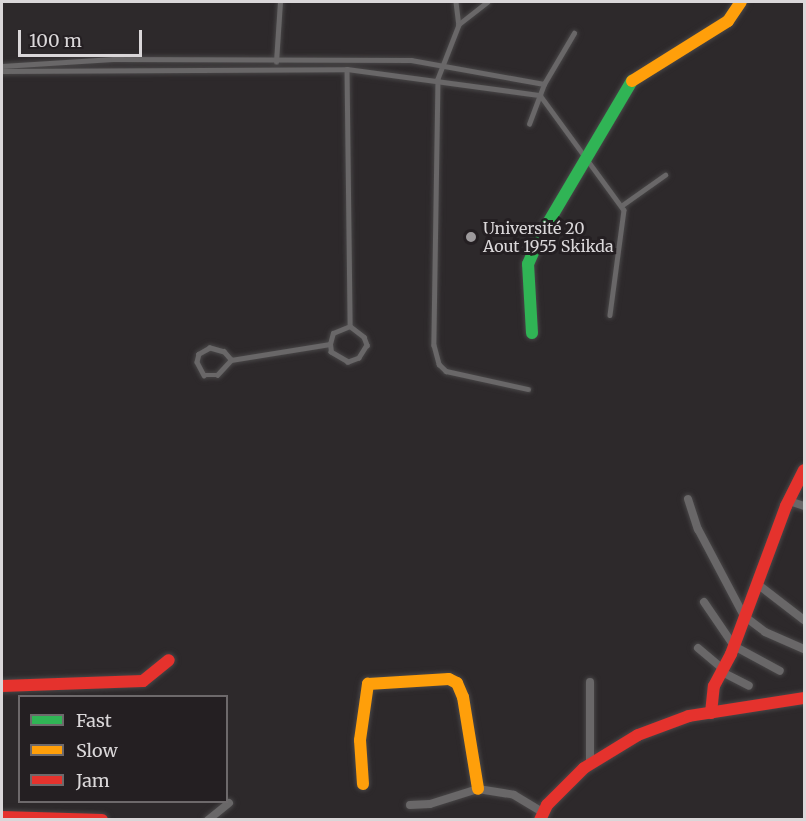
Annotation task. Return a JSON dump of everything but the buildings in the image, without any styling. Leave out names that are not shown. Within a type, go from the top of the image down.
[{"type":"street","points":[[532,333],[528,264],[586,158],[634,77],[728,21],[741,2]]},
{"type":"street","points":[[711,713],[714,686],[734,646],[756,583],[804,470]]},
{"type":"street","points":[[688,499],[698,529],[744,616],[765,632],[804,649]]},
{"type":"street","points":[[789,501],[804,506]]},
{"type":"street","points":[[756,583],[804,620]]},
{"type":"street","points":[[704,602],[734,646],[780,671]]},
{"type":"street","points":[[698,648],[722,671],[748,686]]},
{"type":"street","points":[[2,686],[143,681],[169,660]]},
{"type":"street","points":[[363,784],[360,740],[368,684],[449,680],[457,683],[463,697],[478,789]]},
{"type":"street","points":[[590,682],[590,763]]},
{"type":"street","points":[[410,805],[430,804],[478,789],[514,795],[541,816],[590,763],[656,728],[711,713],[804,698]]},
{"type":"street","points":[[208,819],[229,803]]},
{"type":"street","points":[[2,817],[102,819]]},
{"type":"lane","points":[[275,68],[280,2]]},
{"type":"lane","points":[[456,2],[459,25],[438,79],[434,153],[436,357],[446,371],[456,375],[528,389]]},
{"type":"lane","points":[[459,25],[488,2]]},
{"type":"lane","points":[[529,124],[544,84],[574,33]]},
{"type":"lane","points":[[2,68],[113,59],[411,60],[544,84]]},
{"type":"lane","points":[[2,68],[347,69],[438,79],[540,95],[621,206],[626,218],[610,315]]},
{"type":"lane","points":[[347,69],[350,326]]},
{"type":"lane","points":[[621,206],[644,193],[664,175]]},
{"type":"lane","points":[[350,326],[364,337],[366,345],[359,358],[348,362],[331,352],[330,344],[333,333],[350,326]]},
{"type":"lane","points":[[231,360],[224,352],[210,348],[199,354],[197,362],[208,376],[223,372],[231,360],[330,344]]},
{"type":"traffic: fast","points":[[532,333],[528,264],[542,233],[632,81]]},
{"type":"traffic: slow","points":[[632,81],[728,21],[741,2]]},
{"type":"traffic: slow","points":[[363,784],[360,740],[368,684],[449,679],[457,683],[463,697],[478,789]]},
{"type":"traffic: jam","points":[[711,713],[714,686],[731,654],[786,506],[804,470]]},
{"type":"traffic: jam","points":[[2,686],[143,681],[169,660]]},
{"type":"traffic: jam","points":[[540,820],[547,805],[584,768],[638,735],[689,716],[804,698]]},
{"type":"traffic: jam","points":[[2,817],[102,820]]},
{"type":"place","name":"Université 20 Aout 1955 Skikda","points":[[471,237]]}]
